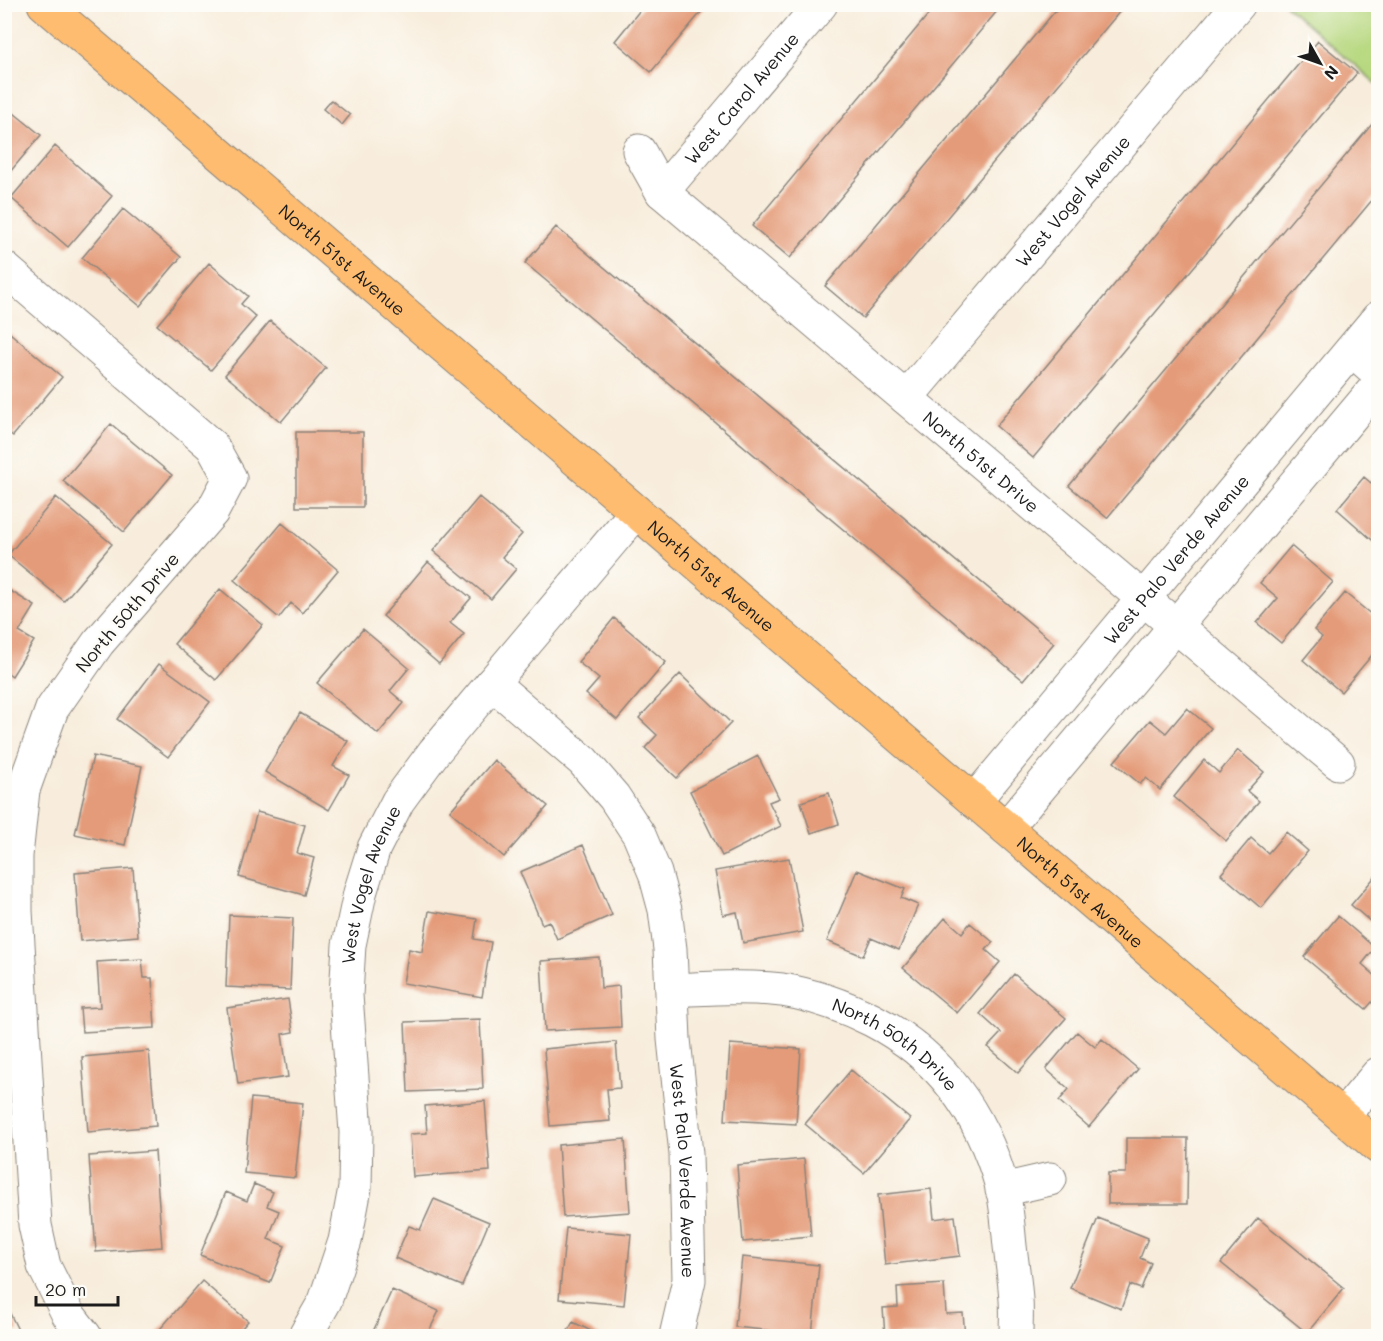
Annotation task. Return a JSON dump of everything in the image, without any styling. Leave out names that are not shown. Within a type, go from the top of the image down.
[{"type":"main road","name":"North 51st Avenue","points":[[44,4],[1378,1147]]},
{"type":"street","name":"West Carol Avenue","points":[[662,192],[821,4]]},
{"type":"street","name":"West Vogel Avenue","points":[[906,398],[1239,4]]},
{"type":"street","name":"North 51st Drive","points":[[639,151],[662,192],[1338,763]]},
{"type":"street","name":"North 50th Drive","points":[[4,268],[212,446],[230,478],[212,512],[98,643],[52,709],[23,790],[16,856],[16,911],[35,1225],[44,1266],[68,1314],[85,1336]]},
{"type":"street","name":"West Palo Verde Avenue","points":[[974,801],[1378,318]]},
{"type":"street","points":[[1352,350],[1378,373]]},
{"type":"street","points":[[1006,828],[1378,385]]},
{"type":"street","name":"West Vogel Avenue","points":[[306,1336],[325,1301],[345,1241],[355,1188],[356,1132],[346,995],[349,945],[360,893],[374,848],[398,801],[434,752],[636,512]]},
{"type":"street","points":[[492,683],[583,761],[614,797],[639,835],[655,873],[665,910],[673,990]]},
{"type":"street","name":"North 50th Drive","points":[[673,990],[716,988],[783,990],[846,1007],[891,1030],[922,1053],[951,1082],[974,1116],[992,1154],[1002,1190],[1017,1301],[1016,1336]]},
{"type":"street","name":"West Palo Verde Avenue","points":[[673,990],[674,1039],[686,1154],[688,1280],[676,1336]]},
{"type":"street","points":[[1343,1116],[1378,1074]]},
{"type":"street","points":[[1002,1190],[1050,1179]]},
{"type":"green space","points":[[1285,5],[1378,5],[1378,85]]},
{"type":"building","points":[[645,4],[708,4],[651,72],[615,41]]},
{"type":"building","points":[[937,4],[1003,4],[790,258],[752,226]]},
{"type":"building","points":[[1061,4],[1126,4],[863,318],[825,286]]},
{"type":"building","points":[[1318,41],[1357,73],[1033,458],[996,426]]},
{"type":"building","points":[[331,100],[350,115],[342,125],[323,109]]},
{"type":"building","points":[[4,105],[41,135],[4,179]]},
{"type":"building","points":[[1378,117],[1378,193],[1107,518],[1069,486]]},
{"type":"building","points":[[55,146],[112,196],[68,247],[11,198]]},
{"type":"building","points":[[123,209],[181,257],[140,306],[82,258]]},
{"type":"building","points":[[556,227],[1054,643],[1023,680],[525,263]]},
{"type":"building","points":[[209,263],[248,296],[241,304],[256,317],[211,370],[157,325]]},
{"type":"building","points":[[270,321],[326,368],[281,422],[225,375]]},
{"type":"building","points":[[10,333],[62,377],[13,436],[4,429],[4,340]]},
{"type":"building","points":[[111,424],[172,475],[124,532],[63,481]]},
{"type":"building","points":[[296,432],[363,432],[363,507],[296,507]]},
{"type":"building","points":[[1378,474],[1378,545],[1337,509],[1364,477],[1371,483]]},
{"type":"building","points":[[56,497],[112,544],[64,601],[8,555]]},
{"type":"building","points":[[479,497],[522,534],[502,557],[516,569],[491,599],[433,551]]},
{"type":"building","points":[[282,523],[338,570],[302,613],[291,603],[279,618],[234,580]]},
{"type":"building","points":[[1291,546],[1333,582],[1281,643],[1257,623],[1278,598],[1260,583]]},
{"type":"building","points":[[428,562],[471,598],[450,623],[464,634],[439,664],[383,616]]},
{"type":"building","points":[[4,587],[35,606],[19,632],[34,641],[12,676],[4,671]]},
{"type":"building","points":[[220,589],[263,625],[216,680],[174,644]]},
{"type":"building","points":[[1345,593],[1378,620],[1378,648],[1341,692],[1303,660],[1322,637],[1314,630]]},
{"type":"building","points":[[614,618],[666,662],[617,720],[586,694],[599,679],[578,662]]},
{"type":"building","points":[[363,629],[409,668],[390,691],[404,703],[378,734],[317,683]]},
{"type":"building","points":[[159,664],[210,702],[168,757],[117,719]]},
{"type":"building","points":[[680,674],[731,723],[677,778],[645,748],[657,735],[639,718]]},
{"type":"building","points":[[1187,708],[1211,728],[1160,790],[1146,778],[1140,784],[1114,762],[1150,720],[1166,733]]},
{"type":"building","points":[[300,713],[348,741],[333,766],[349,775],[329,810],[265,772]]},
{"type":"building","points":[[1238,750],[1264,772],[1247,791],[1259,801],[1226,841],[1174,797],[1204,760],[1219,773]]},
{"type":"building","points":[[93,756],[142,766],[125,845],[75,834]]},
{"type":"building","points":[[758,756],[779,798],[769,802],[781,826],[722,856],[690,791]]},
{"type":"building","points":[[494,760],[548,806],[504,857],[450,811]]},
{"type":"building","points":[[829,793],[839,824],[811,833],[801,802]]},
{"type":"building","points":[[257,812],[305,825],[297,853],[314,858],[304,895],[239,877]]},
{"type":"building","points":[[1286,832],[1308,851],[1261,908],[1221,874],[1251,838],[1268,853]]},
{"type":"building","points":[[583,845],[612,915],[557,939],[549,921],[542,924],[520,872]]},
{"type":"building","points":[[789,858],[803,932],[743,943],[737,912],[723,915],[715,871]]},
{"type":"building","points":[[133,868],[138,936],[80,941],[75,873]]},
{"type":"building","points":[[857,870],[905,889],[901,898],[918,905],[899,950],[871,938],[863,956],[827,941]]},
{"type":"building","points":[[1378,873],[1378,928],[1351,905]]},
{"type":"building","points":[[429,911],[477,919],[474,939],[491,942],[482,997],[403,983],[409,949],[422,952]]},
{"type":"building","points":[[229,915],[293,918],[290,990],[226,987]]},
{"type":"building","points":[[1338,916],[1375,948],[1362,964],[1378,978],[1378,995],[1366,1009],[1304,957]]},
{"type":"building","points":[[945,918],[962,933],[970,923],[993,942],[986,950],[1000,962],[957,1013],[903,968]]},
{"type":"building","points":[[599,957],[601,988],[619,986],[621,1027],[545,1031],[541,961]]},
{"type":"building","points":[[142,959],[144,978],[152,978],[155,1028],[82,1032],[80,1008],[100,1007],[97,962]]},
{"type":"building","points":[[1014,974],[1066,1018],[1018,1073],[988,1047],[1001,1033],[980,1014]]},
{"type":"building","points":[[288,999],[293,1032],[282,1034],[288,1077],[238,1084],[227,1008]]},
{"type":"building","points":[[480,1019],[483,1089],[408,1092],[405,1022]]},
{"type":"building","points":[[1077,1032],[1095,1047],[1102,1039],[1138,1069],[1089,1127],[1059,1101],[1069,1089],[1046,1069]]},
{"type":"building","points":[[616,1042],[620,1088],[607,1089],[610,1121],[550,1126],[544,1049]]},
{"type":"building","points":[[730,1044],[801,1049],[796,1124],[725,1120]]},
{"type":"building","points":[[149,1051],[156,1126],[88,1132],[82,1057]]},
{"type":"building","points":[[851,1070],[910,1119],[864,1173],[805,1124]]},
{"type":"building","points":[[251,1098],[303,1103],[295,1178],[244,1173]]},
{"type":"building","points":[[485,1101],[490,1171],[413,1177],[410,1134],[427,1133],[425,1106]]},
{"type":"building","points":[[1126,1138],[1188,1138],[1187,1204],[1108,1204],[1108,1173],[1126,1173]]},
{"type":"building","points":[[625,1139],[630,1212],[563,1217],[558,1145]]},
{"type":"building","points":[[155,1151],[162,1247],[96,1252],[89,1156]]},
{"type":"building","points":[[804,1159],[811,1236],[743,1242],[737,1165]]},
{"type":"building","points":[[254,1184],[273,1192],[267,1206],[279,1211],[268,1239],[285,1246],[270,1283],[200,1255],[226,1192],[247,1201]]},
{"type":"building","points":[[931,1189],[934,1219],[955,1216],[960,1256],[885,1265],[878,1195]]},
{"type":"building","points":[[434,1199],[489,1222],[462,1286],[395,1258],[409,1226],[420,1230]]},
{"type":"building","points":[[1098,1218],[1148,1238],[1140,1258],[1151,1263],[1141,1289],[1130,1285],[1121,1309],[1070,1288]]},
{"type":"building","points":[[1258,1218],[1344,1288],[1307,1333],[1221,1263]]},
{"type":"building","points":[[566,1228],[631,1234],[624,1305],[559,1299]]},
{"type":"building","points":[[742,1257],[819,1265],[812,1335],[735,1327]]},
{"type":"building","points":[[202,1281],[248,1321],[235,1336],[154,1336]]},
{"type":"building","points":[[944,1284],[946,1314],[963,1313],[965,1336],[885,1336],[883,1308],[898,1307],[897,1287]]},
{"type":"building","points":[[392,1290],[439,1311],[429,1331],[441,1336],[371,1336]]},
{"type":"building","points":[[4,1301],[18,1330],[4,1336]]},
{"type":"building","points":[[573,1322],[601,1336],[565,1336]]}]
